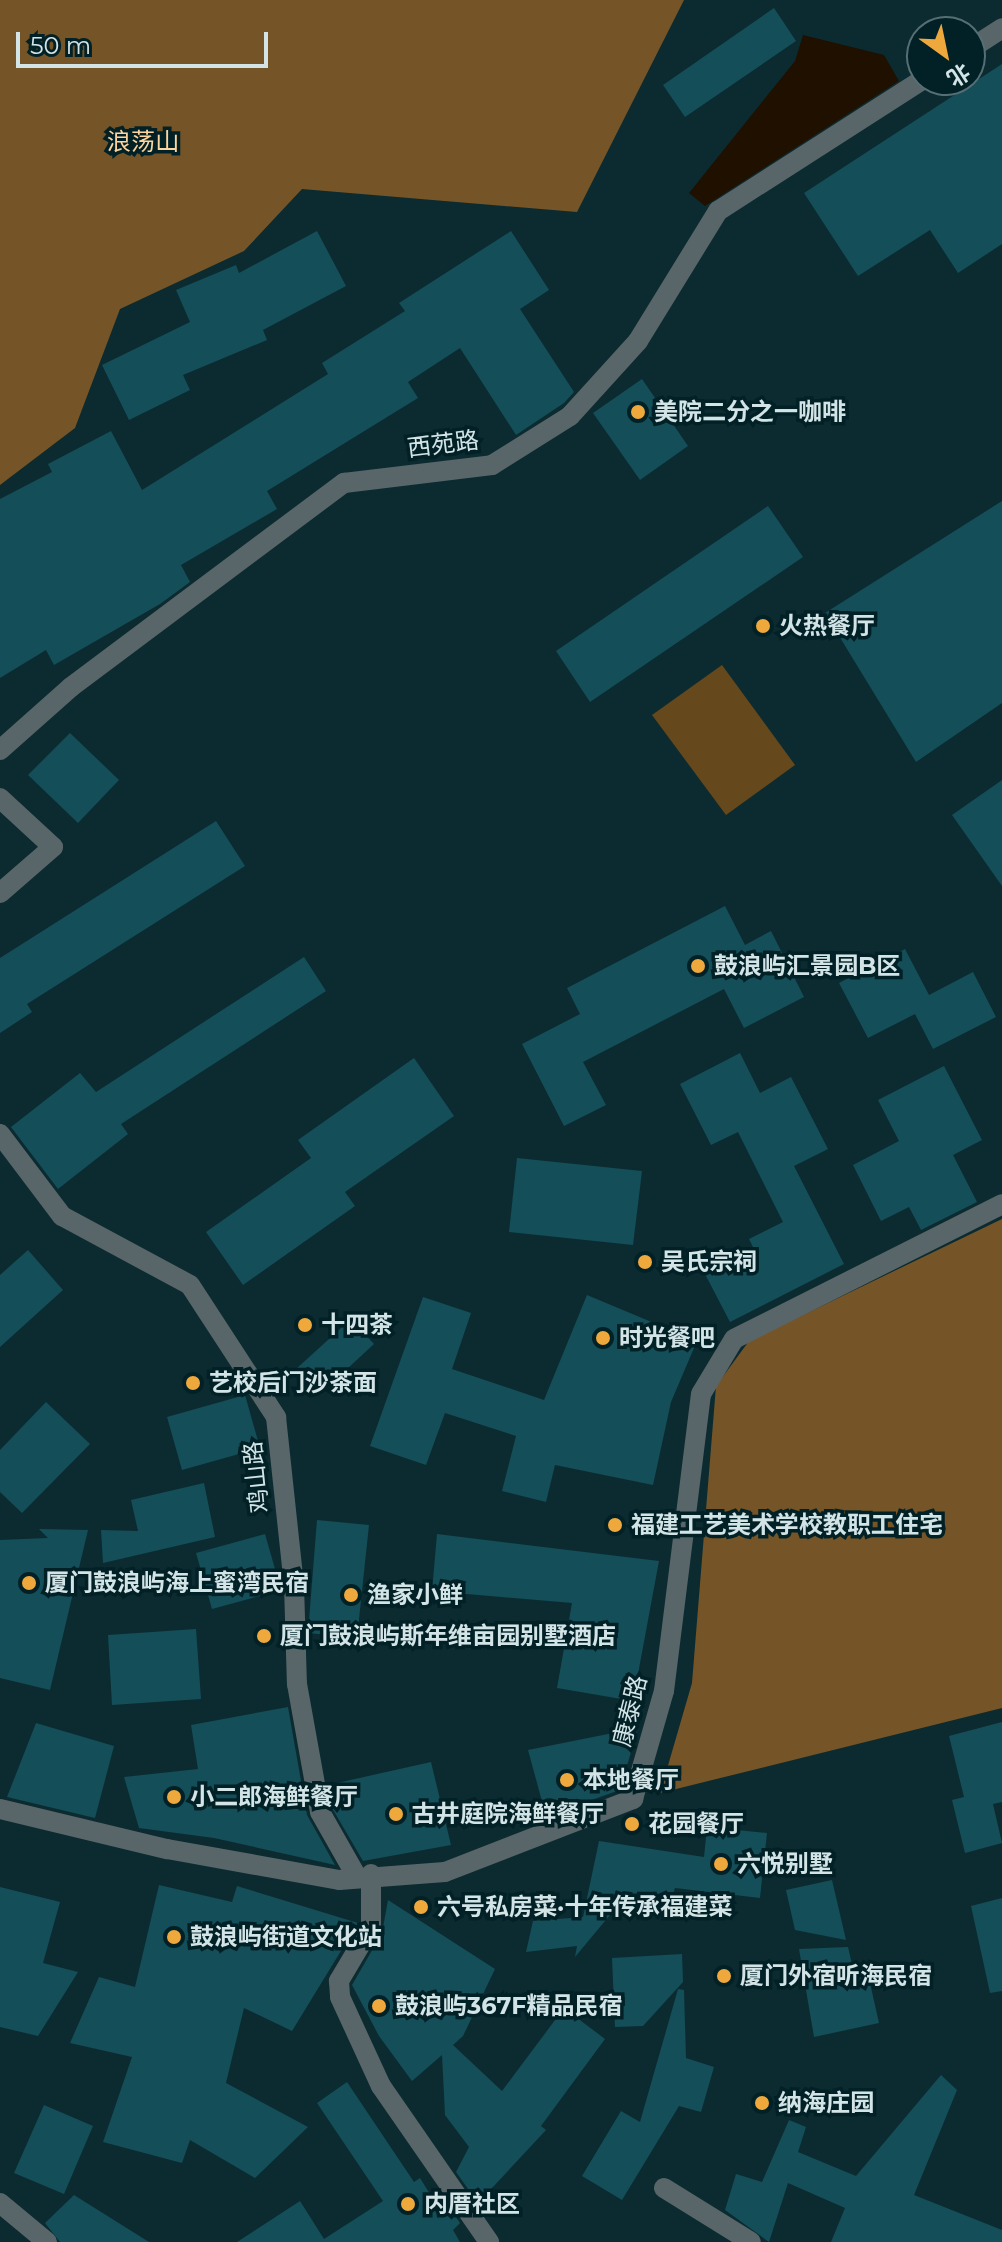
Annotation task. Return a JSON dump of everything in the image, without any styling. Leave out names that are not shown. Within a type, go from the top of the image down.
[{"type":"street","name":"西苑路","points":[[0,750],[71,687],[344,483],[492,465],[570,416],[638,341],[718,211],[906,90]]},
{"type":"street","points":[[0,798],[53,847],[0,893]]},
{"type":"street","name":"鸡山路","points":[[0,1134],[62,1216],[190,1285],[276,1417],[294,1585],[297,1684],[320,1812],[364,1875]]},
{"type":"street","name":"康泰路","points":[[0,1809],[167,1849],[339,1880],[364,1875],[445,1872],[633,1799],[664,1691],[701,1394],[734,1339],[1002,1204]]},
{"type":"street","points":[[364,1875],[371,1927],[339,1981],[340,1997],[381,2086],[489,2242]]},
{"type":"street","points":[[664,2188],[751,2242]]},
{"type":"street","points":[[0,2203],[47,2242]]},
{"type":"shaded area","points":[[803,35],[884,55],[899,81],[705,206],[689,193],[795,61]]},
{"type":"shaded area","points":[[722,665],[795,765],[726,815],[652,715]]},
{"type":"green space","name":"浪荡山","points":[[0,0],[684,0],[577,212],[302,189],[244,251],[120,309],[75,428],[0,485]]},
{"type":"green space","points":[[1002,1219],[1002,1708],[660,1793],[692,1683],[716,1386],[749,1341]]},
{"type":"building","points":[[774,8],[796,41],[685,117],[663,85]]},
{"type":"building","points":[[1002,64],[1002,244],[958,273],[930,230],[858,276],[804,193],[953,96],[986,96],[986,74]]},
{"type":"building","points":[[317,231],[346,286],[263,330],[267,340],[183,375],[190,390],[129,420],[102,365],[190,322],[176,290],[236,265],[239,273]]},
{"type":"building","points":[[511,231],[549,290],[520,309],[574,392],[564,403],[516,435],[460,348],[408,382],[418,398],[267,491],[277,509],[181,565],[190,582],[160,604],[54,665],[46,650],[0,678],[0,499],[52,472],[48,464],[111,431],[142,490],[328,374],[322,363],[405,311],[399,303]]},
{"type":"building","points":[[642,379],[688,446],[640,480],[593,413]]},
{"type":"building","points":[[1002,501],[1002,703],[916,762],[825,613]]},
{"type":"building","points":[[768,506],[803,557],[590,702],[556,651]]},
{"type":"building","points":[[70,733],[119,780],[78,823],[28,775]]},
{"type":"building","points":[[1002,780],[1002,886],[952,815]]},
{"type":"building","points":[[216,821],[245,866],[27,1004],[32,1012],[0,1033],[0,958]]},
{"type":"building","name":"鼓浪屿汇景园B区","points":[[725,906],[745,945],[771,931],[804,997],[744,1028],[724,989],[583,1062],[606,1105],[564,1126],[522,1044],[580,1014],[567,988]]},
{"type":"building","points":[[905,949],[929,995],[973,972],[996,1017],[933,1049],[915,1014],[868,1038],[839,983]]},
{"type":"building","points":[[304,957],[326,991],[121,1124],[128,1134],[58,1189],[11,1127],[80,1073],[96,1092]]},
{"type":"building","points":[[740,1053],[760,1093],[791,1077],[828,1149],[794,1166],[844,1264],[730,1322],[705,1274],[754,1249],[749,1239],[783,1222],[738,1132],[711,1145],[680,1084]]},
{"type":"building","points":[[414,1058],[454,1116],[345,1192],[355,1206],[243,1285],[206,1232],[311,1158],[298,1140]]},
{"type":"building","points":[[944,1066],[982,1140],[953,1155],[977,1202],[921,1230],[909,1207],[881,1221],[853,1165],[899,1141],[878,1100]]},
{"type":"building","points":[[517,1158],[642,1171],[633,1245],[509,1232]]},
{"type":"building","points":[[28,1250],[63,1290],[0,1347],[0,1275]]},
{"type":"building","points":[[587,1295],[697,1341],[671,1402],[653,1485],[555,1465],[546,1502],[502,1491],[516,1436],[445,1413],[426,1465],[370,1446],[423,1297],[471,1313],[452,1369],[544,1400]]},
{"type":"building","points":[[351,1319],[374,1344],[320,1394],[296,1369]]},
{"type":"building","points":[[245,1395],[260,1448],[182,1470],[167,1417]]},
{"type":"building","points":[[46,1402],[90,1444],[22,1513],[0,1492],[0,1450]]},
{"type":"building","points":[[204,1483],[215,1537],[103,1563],[101,1530],[138,1531],[131,1500]]},
{"type":"building","points":[[317,1520],[369,1525],[357,1638],[308,1633]]},
{"type":"building","points":[[39,1529],[88,1530],[50,1690],[0,1678],[0,1540],[48,1538]]},
{"type":"building","points":[[265,1534],[281,1590],[212,1609],[196,1553]]},
{"type":"building","points":[[437,1534],[659,1561],[633,1701],[557,1688],[572,1603],[432,1591]]},
{"type":"building","points":[[196,1629],[201,1699],[112,1705],[108,1635]]},
{"type":"building","points":[[288,1707],[307,1815],[335,1865],[214,1838],[139,1828],[124,1777],[198,1769],[191,1725]]},
{"type":"building","points":[[1002,1722],[1002,1802],[993,1804],[1002,1843],[965,1853],[952,1800],[964,1797],[949,1736]]},
{"type":"building","points":[[36,1723],[114,1746],[95,1818],[7,1797]]},
{"type":"building","points":[[638,1728],[620,1790],[546,1816],[528,1750]]},
{"type":"building","name":"古井庭院海鲜餐厅","points":[[431,1762],[451,1845],[363,1861],[332,1808],[328,1785]]},
{"type":"building","points":[[707,1827],[767,1833],[760,1898],[675,1888],[670,1905],[625,1897],[575,1957],[577,1946],[526,1952],[533,1921],[583,1917],[599,1841],[704,1857]]},
{"type":"building","points":[[832,1880],[846,1940],[795,1930],[786,1890]]},
{"type":"building","points":[[159,1885],[232,1902],[237,1886],[358,1923],[292,2031],[244,2008],[226,2083],[308,2127],[255,2178],[190,2140],[182,2163],[103,2142],[132,2057],[70,2043],[99,1977],[135,1987]]},
{"type":"building","points":[[0,1887],[60,1902],[43,1963],[78,1972],[38,2036],[0,2027]]},
{"type":"building","points":[[1002,1898],[1002,1991],[990,1993],[971,1906]]},
{"type":"building","points":[[388,1900],[495,1969],[463,2036],[453,2045],[502,2091],[564,2008],[605,2039],[541,2126],[546,2130],[478,2203],[456,2172],[469,2147],[445,2115],[442,2055],[412,2081],[379,2036],[352,1985],[382,1933]]},
{"type":"building","points":[[848,1947],[855,1977],[868,1974],[879,2023],[814,2037],[799,1949]]},
{"type":"building","points":[[682,1954],[683,1982],[643,2026],[615,2027],[612,1958]]},
{"type":"building","points":[[678,1989],[684,1990],[686,2058],[714,2067],[701,2112],[679,2106],[622,2200],[582,2176],[621,2111],[640,2122]]},
{"type":"building","points":[[941,2075],[957,2090],[914,2195],[1002,2230],[1002,2242],[831,2242],[845,2208],[788,2183],[769,2242],[725,2210],[736,2174],[762,2182],[789,2120],[806,2127],[798,2152],[856,2176]]},
{"type":"building","points":[[347,2082],[414,2182],[420,2178],[438,2207],[443,2198],[460,2223],[453,2230],[460,2242],[237,2242],[300,2201],[324,2239],[383,2201],[317,2103]]},
{"type":"building","points":[[44,2105],[93,2126],[64,2194],[14,2173]]},
{"type":"building","points":[[74,2195],[149,2242],[60,2242],[45,2223]]},
{"type":"place","name":"美院二分之一咖啡","points":[[638,412]]},
{"type":"place","name":"火热餐厅","points":[[763,626]]},
{"type":"place","name":"鼓浪屿汇景园B区","points":[[698,966]]},
{"type":"place","name":"吴氏宗祠","points":[[645,1262]]},
{"type":"place","name":"十四茶","points":[[305,1325]]},
{"type":"place","name":"时光餐吧","points":[[603,1338]]},
{"type":"place","name":"艺校后门沙茶面","points":[[193,1383]]},
{"type":"place","name":"福建工艺美术学校教职工住宅","points":[[615,1525]]},
{"type":"place","name":"厦门鼓浪屿海上蜜湾民宿","points":[[29,1583]]},
{"type":"place","name":"渔家小鲜","points":[[351,1595]]},
{"type":"place","name":"厦门鼓浪屿斯年维亩园别墅酒店","points":[[264,1636]]},
{"type":"place","name":"本地餐厅","points":[[567,1780]]},
{"type":"place","name":"小二郎海鲜餐厅","points":[[174,1797]]},
{"type":"place","name":"古井庭院海鲜餐厅","points":[[396,1814]]},
{"type":"place","name":"花园餐厅","points":[[632,1824]]},
{"type":"place","name":"六悦别墅","points":[[721,1864]]},
{"type":"place","name":"六号私房菜·十年传承福建菜","points":[[421,1907]]},
{"type":"place","name":"鼓浪屿街道文化站","points":[[174,1937]]},
{"type":"place","name":"厦门外宿听海民宿","points":[[724,1976]]},
{"type":"place","name":"鼓浪屿367F精品民宿","points":[[379,2006]]},
{"type":"place","name":"纳海庄园","points":[[762,2103]]},
{"type":"place","name":"内厝社区","points":[[408,2204]]}]
